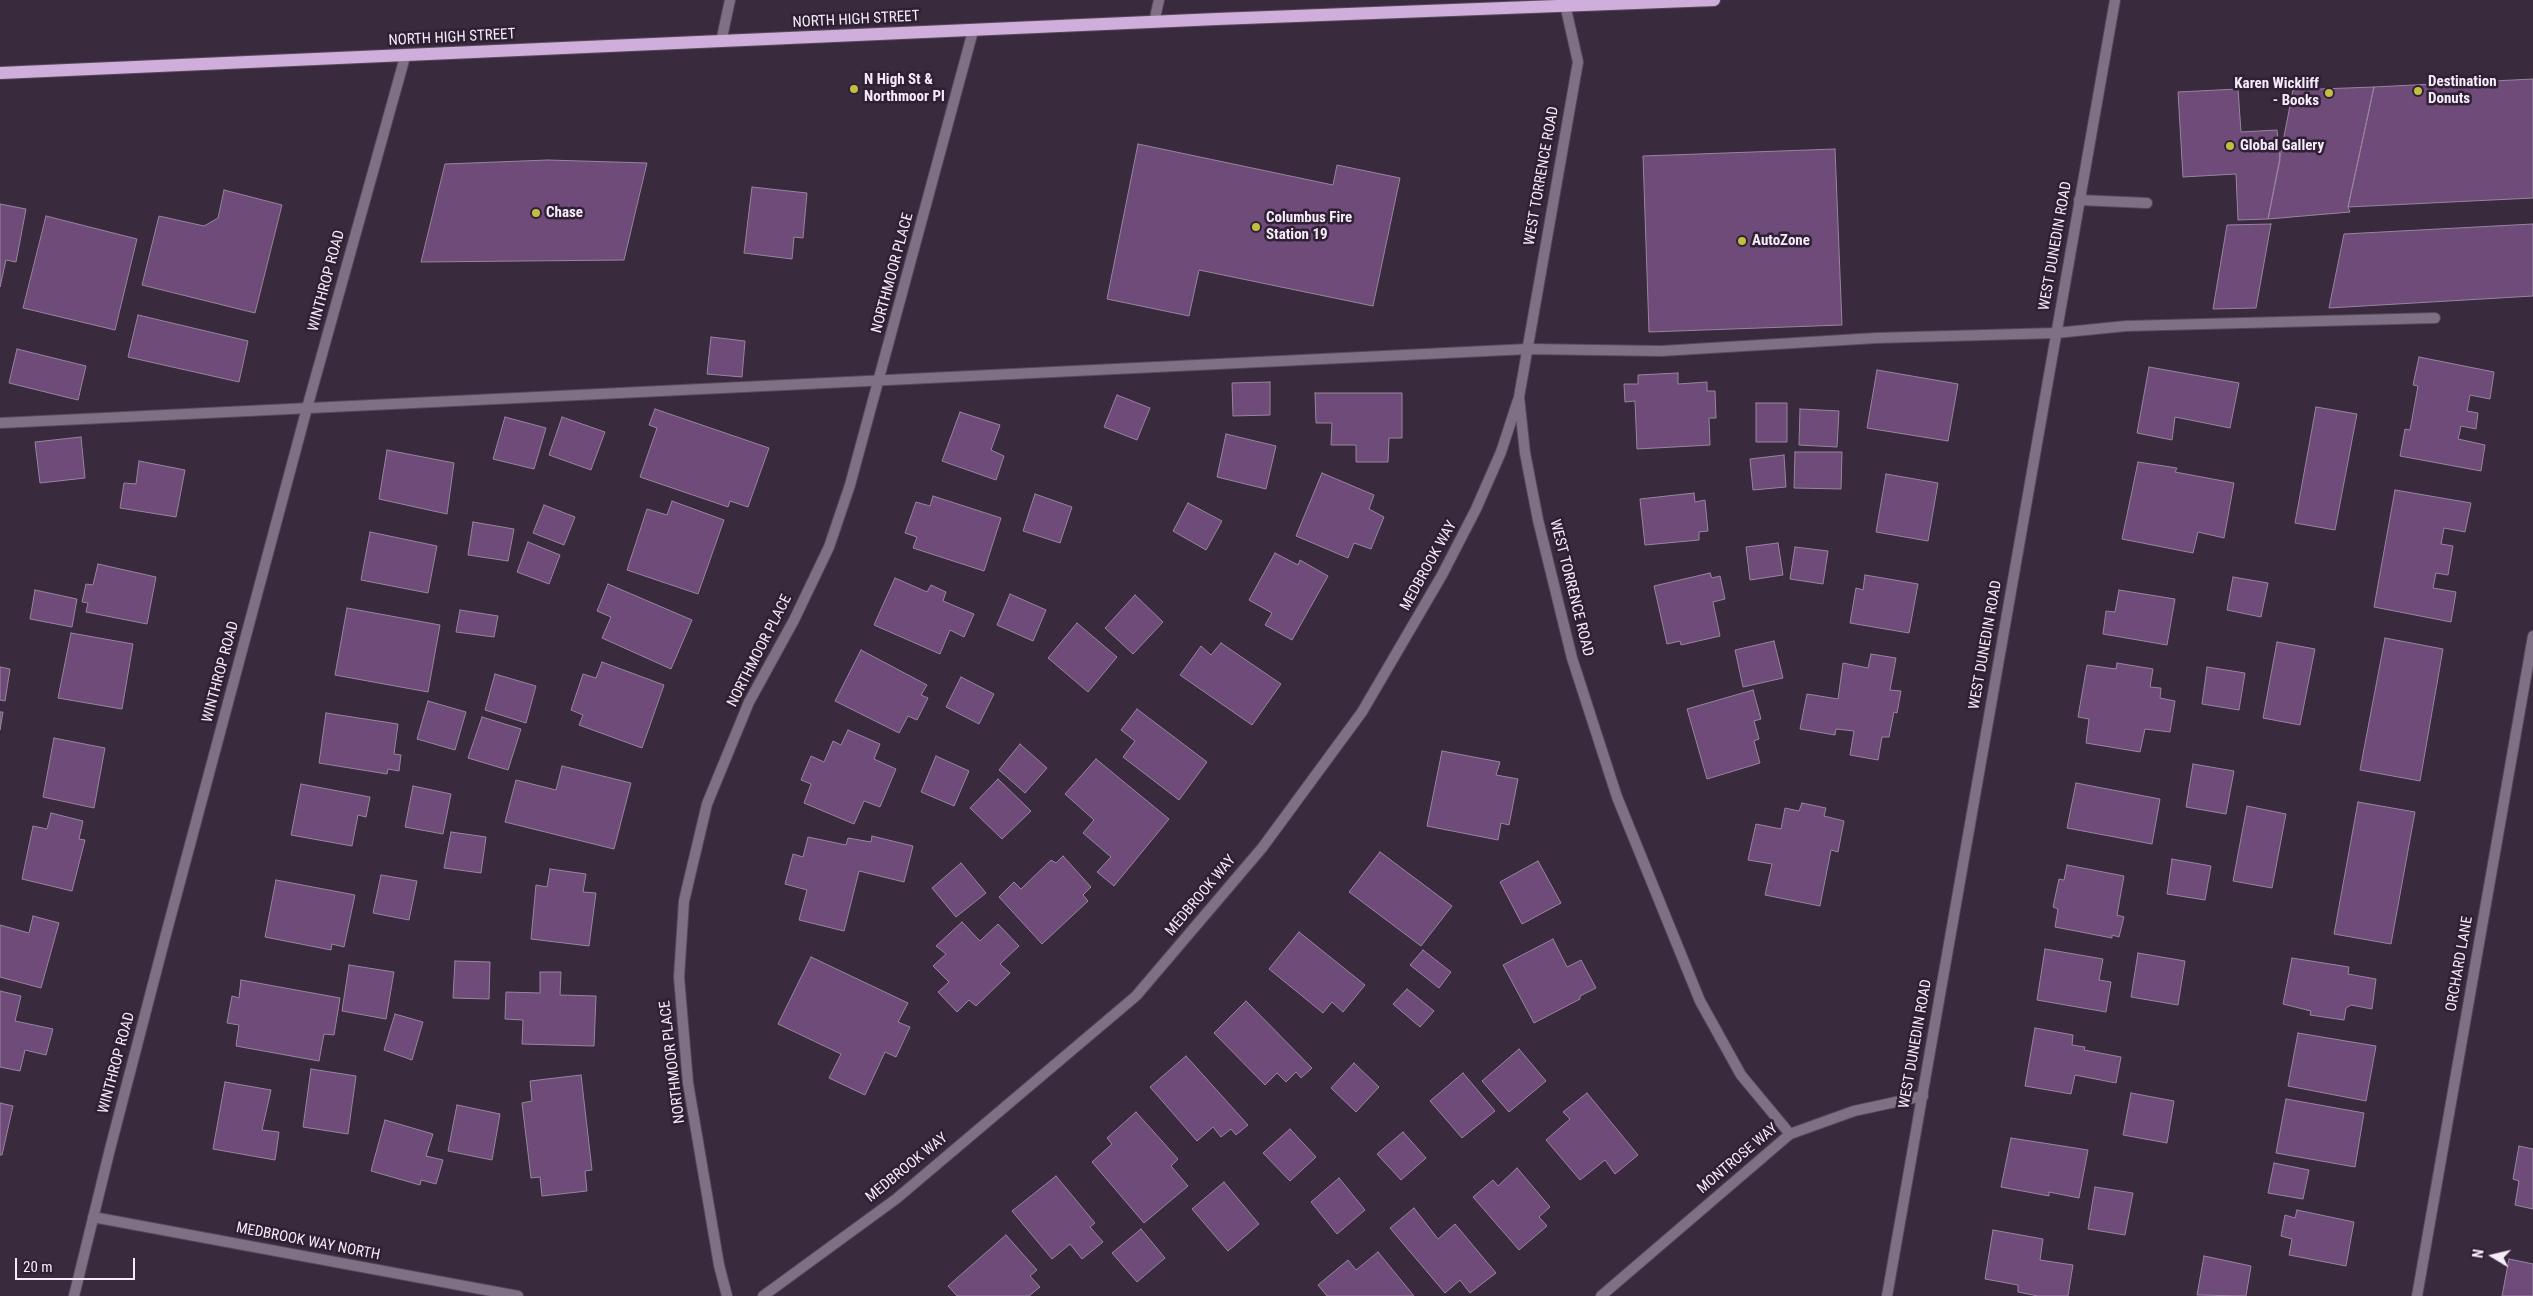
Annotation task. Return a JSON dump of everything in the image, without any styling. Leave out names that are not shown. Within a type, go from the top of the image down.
[{"type":"main road","name":"NORTH HIGH STREET","points":[[0,73],[405,57],[1565,3],[1714,0]]},
{"type":"street","points":[[721,42],[730,0]]},
{"type":"street","points":[[1154,22],[1159,0]]},
{"type":"street","name":"WEST DUNEDIN ROAD","points":[[1887,1296],[2115,0]]},
{"type":"street","name":"WEST TORRENCE ROAD","points":[[1565,3],[1578,62],[1519,397],[1525,453],[1538,520],[1572,658],[1617,797],[1700,1001],[1741,1075],[1790,1134]]},
{"type":"street","name":"NORTHMOOR PLACE","points":[[727,1296],[719,1265],[688,1083],[678,977],[684,902],[707,804],[749,702],[794,620],[829,547],[850,485],[973,31]]},
{"type":"street","name":"WINTHROP ROAD","points":[[74,1296],[164,943],[307,408],[405,57]]},
{"type":"street","points":[[2079,200],[2147,202]]},
{"type":"street","points":[[0,423],[1528,349],[1661,351],[1876,338],[2056,333],[2126,326],[2435,318]]},
{"type":"street","name":"MEDBROOK WAY","points":[[763,1296],[896,1199],[1136,996],[1262,848],[1362,712],[1442,575],[1476,510],[1501,452],[1519,397]]},
{"type":"street","name":"ORCHARD LANE","points":[[2417,1296],[2533,636]]},
{"type":"street","name":"MONTROSE WAY","points":[[1601,1296],[1790,1134],[1854,1111],[1922,1096]]},
{"type":"street","name":"MEDBROOK WAY NORTH","points":[[94,1216],[518,1296]]},
{"type":"building","points":[[2533,79],[2533,198],[2348,207],[2374,87]]},
{"type":"building","points":[[2374,87],[2348,207],[2350,212],[2268,219],[2293,90]]},
{"type":"building","name":"Global Gallery","points":[[2238,89],[2241,132],[2277,130],[2280,160],[2268,219],[2238,220],[2236,174],[2183,177],[2178,92]]},
{"type":"building","name":"Columbus Fire Station 19","points":[[1138,144],[1333,185],[1337,165],[1400,178],[1373,306],[1199,270],[1189,316],[1107,299]]},
{"type":"building","name":"AutoZone","points":[[1835,149],[1842,325],[1649,332],[1643,156]]},
{"type":"building","points":[[548,160],[647,163],[624,260],[421,262],[445,164]]},
{"type":"building","points":[[752,187],[807,193],[803,238],[794,237],[792,259],[744,253]]},
{"type":"building","points":[[224,190],[282,205],[255,313],[142,285],[159,216],[204,226],[218,218]]},
{"type":"building","points":[[0,204],[26,209],[16,262],[6,260],[0,287]]},
{"type":"building","points":[[46,216],[137,239],[115,330],[23,308]]},
{"type":"building","points":[[2271,224],[2256,308],[2213,309],[2227,225]]},
{"type":"building","points":[[2533,224],[2533,296],[2329,308],[2344,234]]},
{"type":"building","points":[[138,315],[248,341],[239,382],[128,357]]},
{"type":"building","points":[[711,337],[745,341],[742,377],[707,374]]},
{"type":"building","points":[[17,349],[86,366],[78,400],[9,383]]},
{"type":"building","points":[[2419,357],[2494,372],[2490,399],[2470,395],[2467,411],[2478,413],[2476,429],[2461,426],[2458,439],[2485,445],[2481,471],[2400,456],[2405,429],[2410,430],[2418,386],[2413,385]]},
{"type":"building","points":[[2149,367],[2239,383],[2230,428],[2175,417],[2172,440],[2137,433]]},
{"type":"building","points":[[1877,370],[1958,384],[1948,441],[1867,428]]},
{"type":"building","points":[[1678,373],[1678,384],[1707,382],[1707,391],[1715,391],[1716,418],[1709,418],[1710,445],[1637,449],[1635,401],[1625,402],[1624,384],[1638,384],[1638,375]]},
{"type":"building","points":[[1270,382],[1270,415],[1233,416],[1232,383]]},
{"type":"building","points":[[1315,393],[1402,393],[1402,438],[1389,438],[1388,462],[1356,462],[1356,445],[1331,445],[1332,423],[1316,423]]},
{"type":"building","points":[[1117,395],[1150,408],[1137,440],[1104,427]]},
{"type":"building","points":[[1756,403],[1787,403],[1787,442],[1756,442]]},
{"type":"building","points":[[2316,407],[2357,414],[2335,530],[2295,523]]},
{"type":"building","points":[[655,409],[769,448],[748,507],[730,501],[728,507],[640,477],[657,428],[649,425]]},
{"type":"building","points":[[1800,409],[1839,411],[1837,447],[1799,445]]},
{"type":"building","points":[[960,412],[1000,425],[991,450],[1004,456],[996,480],[942,461]]},
{"type":"building","points":[[505,417],[546,428],[534,469],[493,459]]},
{"type":"building","points":[[562,417],[605,432],[591,470],[549,455]]},
{"type":"building","points":[[1226,434],[1276,446],[1266,489],[1217,477]]},
{"type":"building","points":[[81,437],[85,478],[40,483],[35,442]]},
{"type":"building","points":[[387,450],[454,463],[447,514],[379,499]]},
{"type":"building","points":[[1795,452],[1842,452],[1841,489],[1794,488]]},
{"type":"building","points":[[1784,455],[1786,487],[1753,490],[1750,459]]},
{"type":"building","points":[[139,461],[185,470],[176,517],[120,508],[124,483],[136,484]]},
{"type":"building","points":[[2138,462],[2177,468],[2175,472],[2234,483],[2224,538],[2198,532],[2193,553],[2122,539]]},
{"type":"building","points":[[1322,473],[1374,495],[1369,509],[1384,517],[1371,549],[1354,543],[1348,558],[1296,536]]},
{"type":"building","points":[[1886,474],[1938,483],[1928,541],[1876,532]]},
{"type":"building","points":[[2395,490],[2471,503],[2465,532],[2444,528],[2441,544],[2453,546],[2448,575],[2436,573],[2433,588],[2456,592],[2451,622],[2374,607]]},
{"type":"building","points":[[1694,493],[1695,502],[1705,500],[1708,531],[1699,532],[1699,540],[1645,545],[1640,499]]},
{"type":"building","points":[[1035,494],[1072,507],[1060,543],[1023,531]]},
{"type":"building","points":[[933,496],[1001,518],[984,571],[913,548],[917,537],[905,533],[916,502],[930,506]]},
{"type":"building","points":[[672,501],[724,520],[698,594],[627,570],[647,509],[667,515]]},
{"type":"building","points":[[1188,503],[1222,521],[1206,550],[1173,531]]},
{"type":"building","points":[[544,505],[575,517],[564,545],[533,533]]},
{"type":"building","points":[[473,522],[514,529],[508,561],[468,555]]},
{"type":"building","points":[[370,532],[437,546],[428,593],[361,580]]},
{"type":"building","points":[[528,542],[560,555],[549,584],[517,572]]},
{"type":"building","points":[[1778,543],[1783,575],[1750,580],[1746,547]]},
{"type":"building","points":[[1795,547],[1828,551],[1823,584],[1790,579]]},
{"type":"building","points":[[1275,553],[1298,565],[1300,560],[1328,576],[1292,640],[1265,625],[1272,613],[1249,600]]},
{"type":"building","points":[[98,564],[156,577],[147,624],[86,612],[88,603],[82,602],[86,584],[93,585]]},
{"type":"building","points":[[1710,573],[1712,578],[1720,576],[1725,599],[1713,602],[1720,636],[1681,645],[1680,641],[1667,644],[1654,586]]},
{"type":"building","points":[[1865,575],[1918,584],[1909,633],[1850,623],[1856,588],[1863,590]]},
{"type":"building","points":[[2233,577],[2268,583],[2261,617],[2227,610]]},
{"type":"building","points":[[895,578],[927,592],[931,585],[946,592],[943,601],[974,614],[964,637],[950,630],[940,654],[874,625]]},
{"type":"building","points":[[608,584],[692,620],[671,669],[602,638],[611,617],[597,611]]},
{"type":"building","points":[[35,590],[77,599],[72,627],[30,619]]},
{"type":"building","points":[[2119,590],[2175,599],[2167,645],[2103,634],[2106,611],[2115,612]]},
{"type":"building","points":[[1010,594],[1046,610],[1033,641],[997,625]]},
{"type":"building","points":[[1135,595],[1163,622],[1133,654],[1105,628]]},
{"type":"building","points":[[347,608],[440,625],[428,692],[335,675]]},
{"type":"building","points":[[460,610],[498,616],[494,637],[456,632]]},
{"type":"building","points":[[1077,623],[1117,657],[1088,692],[1048,658]]},
{"type":"building","points":[[71,633],[133,644],[122,709],[58,698]]},
{"type":"building","points":[[2385,638],[2443,649],[2420,781],[2360,770]]},
{"type":"building","points":[[1774,641],[1783,678],[1743,687],[1735,650]]},
{"type":"building","points":[[2277,642],[2315,649],[2300,725],[2263,718]]},
{"type":"building","points":[[1221,643],[1281,684],[1252,725],[1180,675],[1201,646],[1211,655]]},
{"type":"building","points":[[861,650],[927,685],[921,695],[928,698],[917,720],[908,716],[899,733],[835,701]]},
{"type":"building","points":[[1871,654],[1896,658],[1890,690],[1901,691],[1897,713],[1894,712],[1889,737],[1882,737],[1878,760],[1850,755],[1854,731],[1836,729],[1835,735],[1800,729],[1807,694],[1838,699],[1843,663],[1868,668]]},
{"type":"building","points":[[602,662],[664,685],[642,748],[579,725],[583,715],[571,710],[583,674],[596,678]]},
{"type":"building","points":[[2117,663],[2153,669],[2150,687],[2161,688],[2160,698],[2175,701],[2170,732],[2145,729],[2140,752],[2086,743],[2089,719],[2078,717],[2087,665],[2116,669]]},
{"type":"building","points":[[0,667],[10,669],[5,701],[0,700]]},
{"type":"building","points":[[2207,667],[2245,673],[2239,710],[2202,704]]},
{"type":"building","points":[[495,674],[536,686],[526,723],[485,710]]},
{"type":"building","points":[[961,677],[994,694],[979,724],[946,707]]},
{"type":"building","points":[[1753,690],[1761,719],[1754,721],[1759,739],[1754,741],[1760,763],[1707,779],[1687,709]]},
{"type":"building","points":[[428,701],[466,712],[455,750],[417,739]]},
{"type":"building","points":[[1137,709],[1207,762],[1179,800],[1123,757],[1135,741],[1121,730]]},
{"type":"building","points":[[0,712],[3,712],[0,730]]},
{"type":"building","points":[[326,713],[398,724],[394,754],[401,755],[399,771],[388,769],[387,774],[319,763]]},
{"type":"building","points":[[482,717],[521,729],[508,770],[468,758]]},
{"type":"building","points":[[848,730],[880,744],[874,759],[896,769],[880,807],[864,801],[854,824],[804,803],[811,784],[801,780],[811,756],[824,762],[833,741],[841,745]]},
{"type":"building","points":[[54,738],[105,748],[94,808],[43,797]]},
{"type":"building","points":[[1020,744],[1047,768],[1025,793],[999,770]]},
{"type":"building","points":[[1442,751],[1500,762],[1496,775],[1518,779],[1509,825],[1501,823],[1498,840],[1427,826]]},
{"type":"building","points":[[936,756],[969,771],[954,806],[921,792]]},
{"type":"building","points":[[1096,759],[1169,819],[1114,886],[1097,872],[1111,857],[1083,833],[1094,820],[1065,794]]},
{"type":"building","points":[[2193,764],[2234,771],[2226,814],[2186,807]]},
{"type":"building","points":[[562,766],[631,783],[614,849],[505,822],[516,780],[556,790]]},
{"type":"building","points":[[998,779],[1031,811],[1002,839],[970,808]]},
{"type":"building","points":[[2076,783],[2160,799],[2152,844],[2067,828]]},
{"type":"building","points":[[301,784],[370,797],[366,817],[358,815],[352,846],[291,835]]},
{"type":"building","points":[[413,786],[451,794],[443,834],[405,827]]},
{"type":"building","points":[[2358,802],[2415,812],[2391,944],[2334,934]]},
{"type":"building","points":[[1802,803],[1826,808],[1824,816],[1844,821],[1838,852],[1831,850],[1820,906],[1765,895],[1772,864],[1748,860],[1756,824],[1781,829],[1785,808],[1799,811]]},
{"type":"building","points":[[2247,806],[2286,814],[2272,888],[2233,881]]},
{"type":"building","points":[[51,813],[83,821],[79,839],[85,840],[72,891],[22,879],[33,826],[47,829]]},
{"type":"building","points":[[451,832],[486,837],[481,873],[444,868]]},
{"type":"building","points":[[872,836],[913,846],[904,882],[859,871],[844,931],[799,920],[807,890],[785,884],[793,854],[803,857],[808,837],[846,845],[848,838],[871,842]]},
{"type":"building","points":[[1380,852],[1452,906],[1421,946],[1349,892]]},
{"type":"building","points":[[1063,856],[1091,887],[1083,895],[1088,901],[1042,944],[999,897],[1014,882],[1021,889],[1051,860],[1056,863]]},
{"type":"building","points":[[2172,859],[2211,866],[2205,900],[2167,894]]},
{"type":"building","points":[[1538,861],[1561,903],[1522,924],[1500,882]]},
{"type":"building","points":[[961,863],[986,893],[956,917],[932,888]]},
{"type":"building","points":[[2067,865],[2124,876],[2117,915],[2124,917],[2119,937],[2112,935],[2112,938],[2055,927],[2058,909],[2053,907],[2059,879],[2064,880]]},
{"type":"building","points":[[550,869],[586,874],[583,892],[596,893],[589,946],[531,939],[536,885],[547,887]]},
{"type":"building","points":[[381,875],[417,881],[409,920],[373,913]]},
{"type":"building","points":[[276,880],[355,895],[344,947],[332,944],[331,950],[265,937]]},
{"type":"building","points":[[33,916],[59,923],[41,988],[0,977],[0,925],[29,933]]},
{"type":"building","points":[[962,922],[980,941],[998,924],[1019,946],[1000,964],[1010,973],[976,1006],[969,1000],[957,1012],[938,992],[949,982],[933,966],[946,954],[936,946]]},
{"type":"building","points":[[1299,932],[1365,985],[1343,1012],[1332,1002],[1323,1013],[1269,969]]},
{"type":"building","points":[[1553,939],[1567,967],[1581,960],[1596,988],[1580,996],[1580,999],[1534,1023],[1503,965]]},
{"type":"building","points":[[2045,949],[2103,959],[2099,980],[2111,982],[2106,1012],[2037,1000]]},
{"type":"building","points":[[1423,950],[1451,972],[1439,988],[1410,965]]},
{"type":"building","points":[[2138,953],[2185,961],[2178,1005],[2131,997]]},
{"type":"building","points":[[811,957],[908,1003],[898,1022],[910,1027],[896,1057],[885,1052],[865,1095],[829,1078],[841,1054],[778,1024]]},
{"type":"building","points":[[2292,958],[2349,967],[2348,974],[2376,979],[2372,1009],[2351,1005],[2346,1008],[2344,1020],[2310,1015],[2311,1011],[2283,1004]]},
{"type":"building","points":[[455,961],[490,962],[489,999],[453,998]]},
{"type":"building","points":[[349,965],[394,972],[386,1019],[342,1011]]},
{"type":"building","points":[[540,972],[561,972],[560,995],[596,996],[594,1046],[522,1044],[523,1020],[505,1019],[506,992],[540,993]]},
{"type":"building","points":[[241,980],[340,998],[334,1035],[324,1034],[319,1061],[236,1046],[239,1025],[227,1023],[232,996],[239,998]]},
{"type":"building","points":[[1407,989],[1434,1011],[1420,1027],[1393,1004]]},
{"type":"building","points":[[0,991],[21,996],[15,1021],[53,1029],[46,1055],[25,1050],[20,1071],[0,1067]]},
{"type":"building","points":[[1246,1001],[1312,1068],[1301,1078],[1296,1072],[1286,1082],[1277,1073],[1265,1085],[1214,1033]]},
{"type":"building","points":[[395,1014],[423,1022],[412,1060],[384,1050]]},
{"type":"building","points":[[2035,1028],[2073,1035],[2072,1045],[2085,1047],[2084,1050],[2121,1057],[2116,1083],[2075,1075],[2071,1094],[2025,1086]]},
{"type":"building","points":[[2298,1033],[2376,1046],[2366,1101],[2288,1086]]},
{"type":"building","points":[[1519,1049],[1546,1081],[1509,1112],[1482,1081]]},
{"type":"building","points":[[1186,1056],[1248,1125],[1236,1135],[1231,1129],[1221,1137],[1213,1127],[1197,1141],[1150,1087]]},
{"type":"building","points":[[1354,1063],[1379,1087],[1356,1112],[1331,1088]]},
{"type":"building","points":[[311,1069],[356,1076],[348,1134],[303,1127]]},
{"type":"building","points":[[1463,1073],[1495,1111],[1462,1138],[1430,1101]]},
{"type":"building","points":[[581,1075],[592,1170],[585,1171],[587,1191],[542,1196],[540,1177],[531,1178],[522,1103],[532,1101],[530,1081]]},
{"type":"building","points":[[225,1082],[271,1090],[262,1130],[279,1132],[275,1160],[213,1149]]},
{"type":"building","points":[[1587,1093],[1638,1155],[1615,1174],[1605,1160],[1580,1180],[1546,1140],[1570,1119],[1563,1112]]},
{"type":"building","points":[[2131,1093],[2174,1101],[2167,1143],[2123,1135]]},
{"type":"building","points":[[2286,1099],[2364,1113],[2355,1167],[2276,1153]]},
{"type":"building","points":[[0,1103],[13,1106],[2,1155],[0,1155]]},
{"type":"building","points":[[457,1105],[500,1114],[492,1160],[448,1151]]},
{"type":"building","points":[[1136,1112],[1178,1159],[1171,1166],[1188,1186],[1144,1223],[1092,1162],[1112,1144],[1107,1138]]},
{"type":"building","points":[[385,1120],[433,1134],[426,1156],[443,1160],[436,1184],[421,1180],[420,1185],[371,1171]]},
{"type":"building","points":[[1290,1129],[1316,1157],[1290,1181],[1263,1153]]},
{"type":"building","points":[[1403,1132],[1426,1158],[1401,1180],[1377,1154]]},
{"type":"building","points":[[2011,1138],[2088,1150],[2079,1198],[2049,1192],[2049,1196],[2001,1187]]},
{"type":"building","points":[[2519,1146],[2533,1149],[2533,1209],[2515,1205],[2519,1181],[2513,1179]]},
{"type":"building","points":[[2274,1163],[2309,1170],[2303,1199],[2268,1193]]},
{"type":"building","points":[[1517,1168],[1550,1207],[1539,1217],[1547,1226],[1519,1250],[1473,1197],[1493,1180],[1498,1186]]},
{"type":"building","points":[[1056,1176],[1095,1223],[1090,1227],[1103,1242],[1082,1259],[1070,1244],[1052,1259],[1012,1211]]},
{"type":"building","points":[[1339,1178],[1365,1210],[1337,1234],[1311,1202]]},
{"type":"building","points":[[1224,1182],[1259,1224],[1228,1251],[1192,1209]]},
{"type":"building","points":[[2095,1187],[2133,1193],[2125,1235],[2088,1229]]},
{"type":"building","points":[[1414,1208],[1438,1239],[1455,1224],[1496,1273],[1470,1293],[1460,1280],[1445,1293],[1390,1228]]},
{"type":"building","points":[[2297,1210],[2354,1222],[2346,1266],[2289,1255],[2292,1239],[2281,1236],[2285,1215],[2295,1218]]},
{"type":"building","points":[[1141,1229],[1165,1258],[1137,1282],[1112,1253]]},
{"type":"building","points":[[1993,1230],[2043,1239],[2040,1260],[2073,1265],[2068,1296],[2038,1296],[2018,1292],[2018,1285],[1985,1279]]},
{"type":"building","points":[[1006,1235],[1037,1270],[1030,1276],[1040,1287],[1029,1296],[957,1296],[948,1286]]},
{"type":"building","points":[[1378,1252],[1414,1296],[1327,1296],[1318,1285],[1348,1260],[1356,1270]]},
{"type":"building","points":[[2204,1256],[2251,1266],[2246,1296],[2197,1295]]},
{"type":"building","points":[[2509,1259],[2533,1264],[2533,1296],[2502,1296]]},
{"type":"place","name":"N High St & Northmoor Pl","points":[[854,89]]},
{"type":"place","name":"Destination Donuts","points":[[2418,91]]},
{"type":"place","name":"Karen Wickliff - Books","points":[[2329,93]]},
{"type":"place","name":"Global Gallery","points":[[2230,146]]},
{"type":"place","name":"Chase","points":[[536,213]]},
{"type":"place","name":"Columbus Fire Station 19","points":[[1256,227]]},
{"type":"place","name":"AutoZone","points":[[1742,241]]}]
